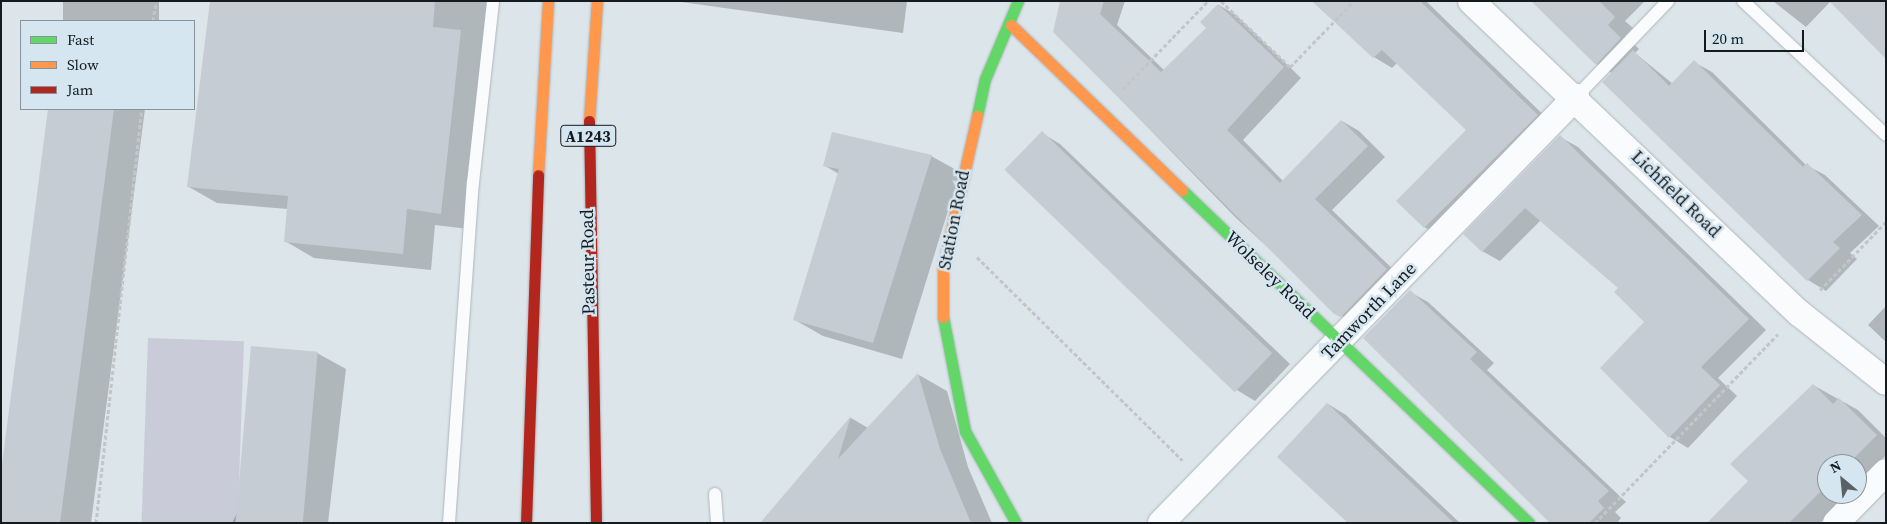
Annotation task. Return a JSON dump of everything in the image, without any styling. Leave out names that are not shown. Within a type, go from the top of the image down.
[{"type":"street","name":"A1243","points":[[526,523],[532,269],[548,1]]},
{"type":"street","name":"Pasteur Road","points":[[596,523],[586,152],[597,1]]},
{"type":"street","name":"Station Road","points":[[1016,523],[984,472],[954,391],[943,324],[943,267],[949,230],[985,79],[1011,25],[1018,1]]},
{"type":"street","name":"Lichfield Road","points":[[1471,1],[1576,97],[1799,312],[1886,382]]},
{"type":"street","name":"Wolseley Road","points":[[1011,25],[1101,115],[1529,523]]},
{"type":"street","name":"Tamworth Lane","points":[[1161,523],[1204,482],[1576,97]]},
{"type":"street","points":[[1836,523],[1886,472]]},
{"type":"lane","points":[[450,523],[473,183],[493,1]]},
{"type":"lane","points":[[1576,97],[1668,1]]},
{"type":"lane","points":[[1743,1],[1886,135]]},
{"type":"lane","points":[[715,494],[717,523]]},
{"type":"path","points":[[153,20],[156,1]]},
{"type":"path","points":[[1101,115],[1208,1]]},
{"type":"path","points":[[1221,1],[1290,67],[1354,1]]},
{"type":"path","points":[[96,523],[142,110]]},
{"type":"path","points":[[1595,523],[1886,222]]},
{"type":"path","points":[[949,230],[1204,482]]},
{"type":"shaded area","points":[[148,338],[244,341],[238,523],[142,523]]},
{"type":"building","points":[[210,1],[435,1],[433,27],[461,30],[441,214],[407,209],[403,254],[284,242],[288,196],[187,187]]},
{"type":"building","points":[[1060,1],[1104,1],[1100,14],[1161,72],[1206,28],[1200,22],[1218,4],[1284,67],[1227,130],[1280,183],[1341,120],[1368,146],[1315,199],[1387,269],[1341,317],[1334,314],[1053,32]]},
{"type":"building","points":[[1312,1],[1420,1],[1538,115],[1424,228],[1396,201],[1466,130],[1382,50],[1373,58]]},
{"type":"building","points":[[1531,1],[1599,1],[1615,17],[1608,25],[1621,38],[1596,65]]},
{"type":"building","points":[[1829,1],[1886,1],[1886,59]]},
{"type":"building","points":[[1633,50],[1669,86],[1694,60],[1803,167],[1807,163],[1862,215],[1833,242],[1840,248],[1807,281],[1602,82]]},
{"type":"building","points":[[48,110],[114,110],[60,523],[1,523],[1,472]]},
{"type":"building","points":[[1042,131],[1272,353],[1235,392],[1004,170]]},
{"type":"building","points":[[832,132],[932,155],[873,343],[793,320],[839,169],[823,166]]},
{"type":"building","points":[[1560,135],[1749,319],[1701,367],[1720,385],[1669,438],[1600,368],[1644,322],[1614,292],[1618,288],[1525,208],[1482,252],[1463,234]]},
{"type":"building","points":[[1410,290],[1477,352],[1470,359],[1609,491],[1598,501],[1604,508],[1589,523],[1550,523],[1363,338]]},
{"type":"building","points":[[251,346],[318,352],[303,523],[236,523]]},
{"type":"building","points":[[918,373],[940,449],[971,523],[760,523],[851,416],[838,459]]},
{"type":"building","points":[[1813,384],[1833,404],[1839,398],[1877,435],[1858,454],[1817,454],[1817,495],[1789,523],[1707,523],[1748,481],[1730,464]]},
{"type":"building","points":[[1327,403],[1454,523],[1348,523],[1277,457]]},
{"type":"traffic: fast","points":[[977,116],[985,79],[1018,1]]},
{"type":"traffic: fast","points":[[1182,190],[1529,523]]},
{"type":"traffic: fast","points":[[943,317],[965,431],[1016,523]]},
{"type":"traffic: slow","points":[[538,175],[548,1]]},
{"type":"traffic: slow","points":[[589,121],[597,1]]},
{"type":"traffic: slow","points":[[1011,25],[1182,190]]},
{"type":"traffic: slow","points":[[943,317],[943,267],[977,116]]},
{"type":"traffic: jam","points":[[589,121],[596,523]]},
{"type":"traffic: jam","points":[[526,523],[538,175]]}]
